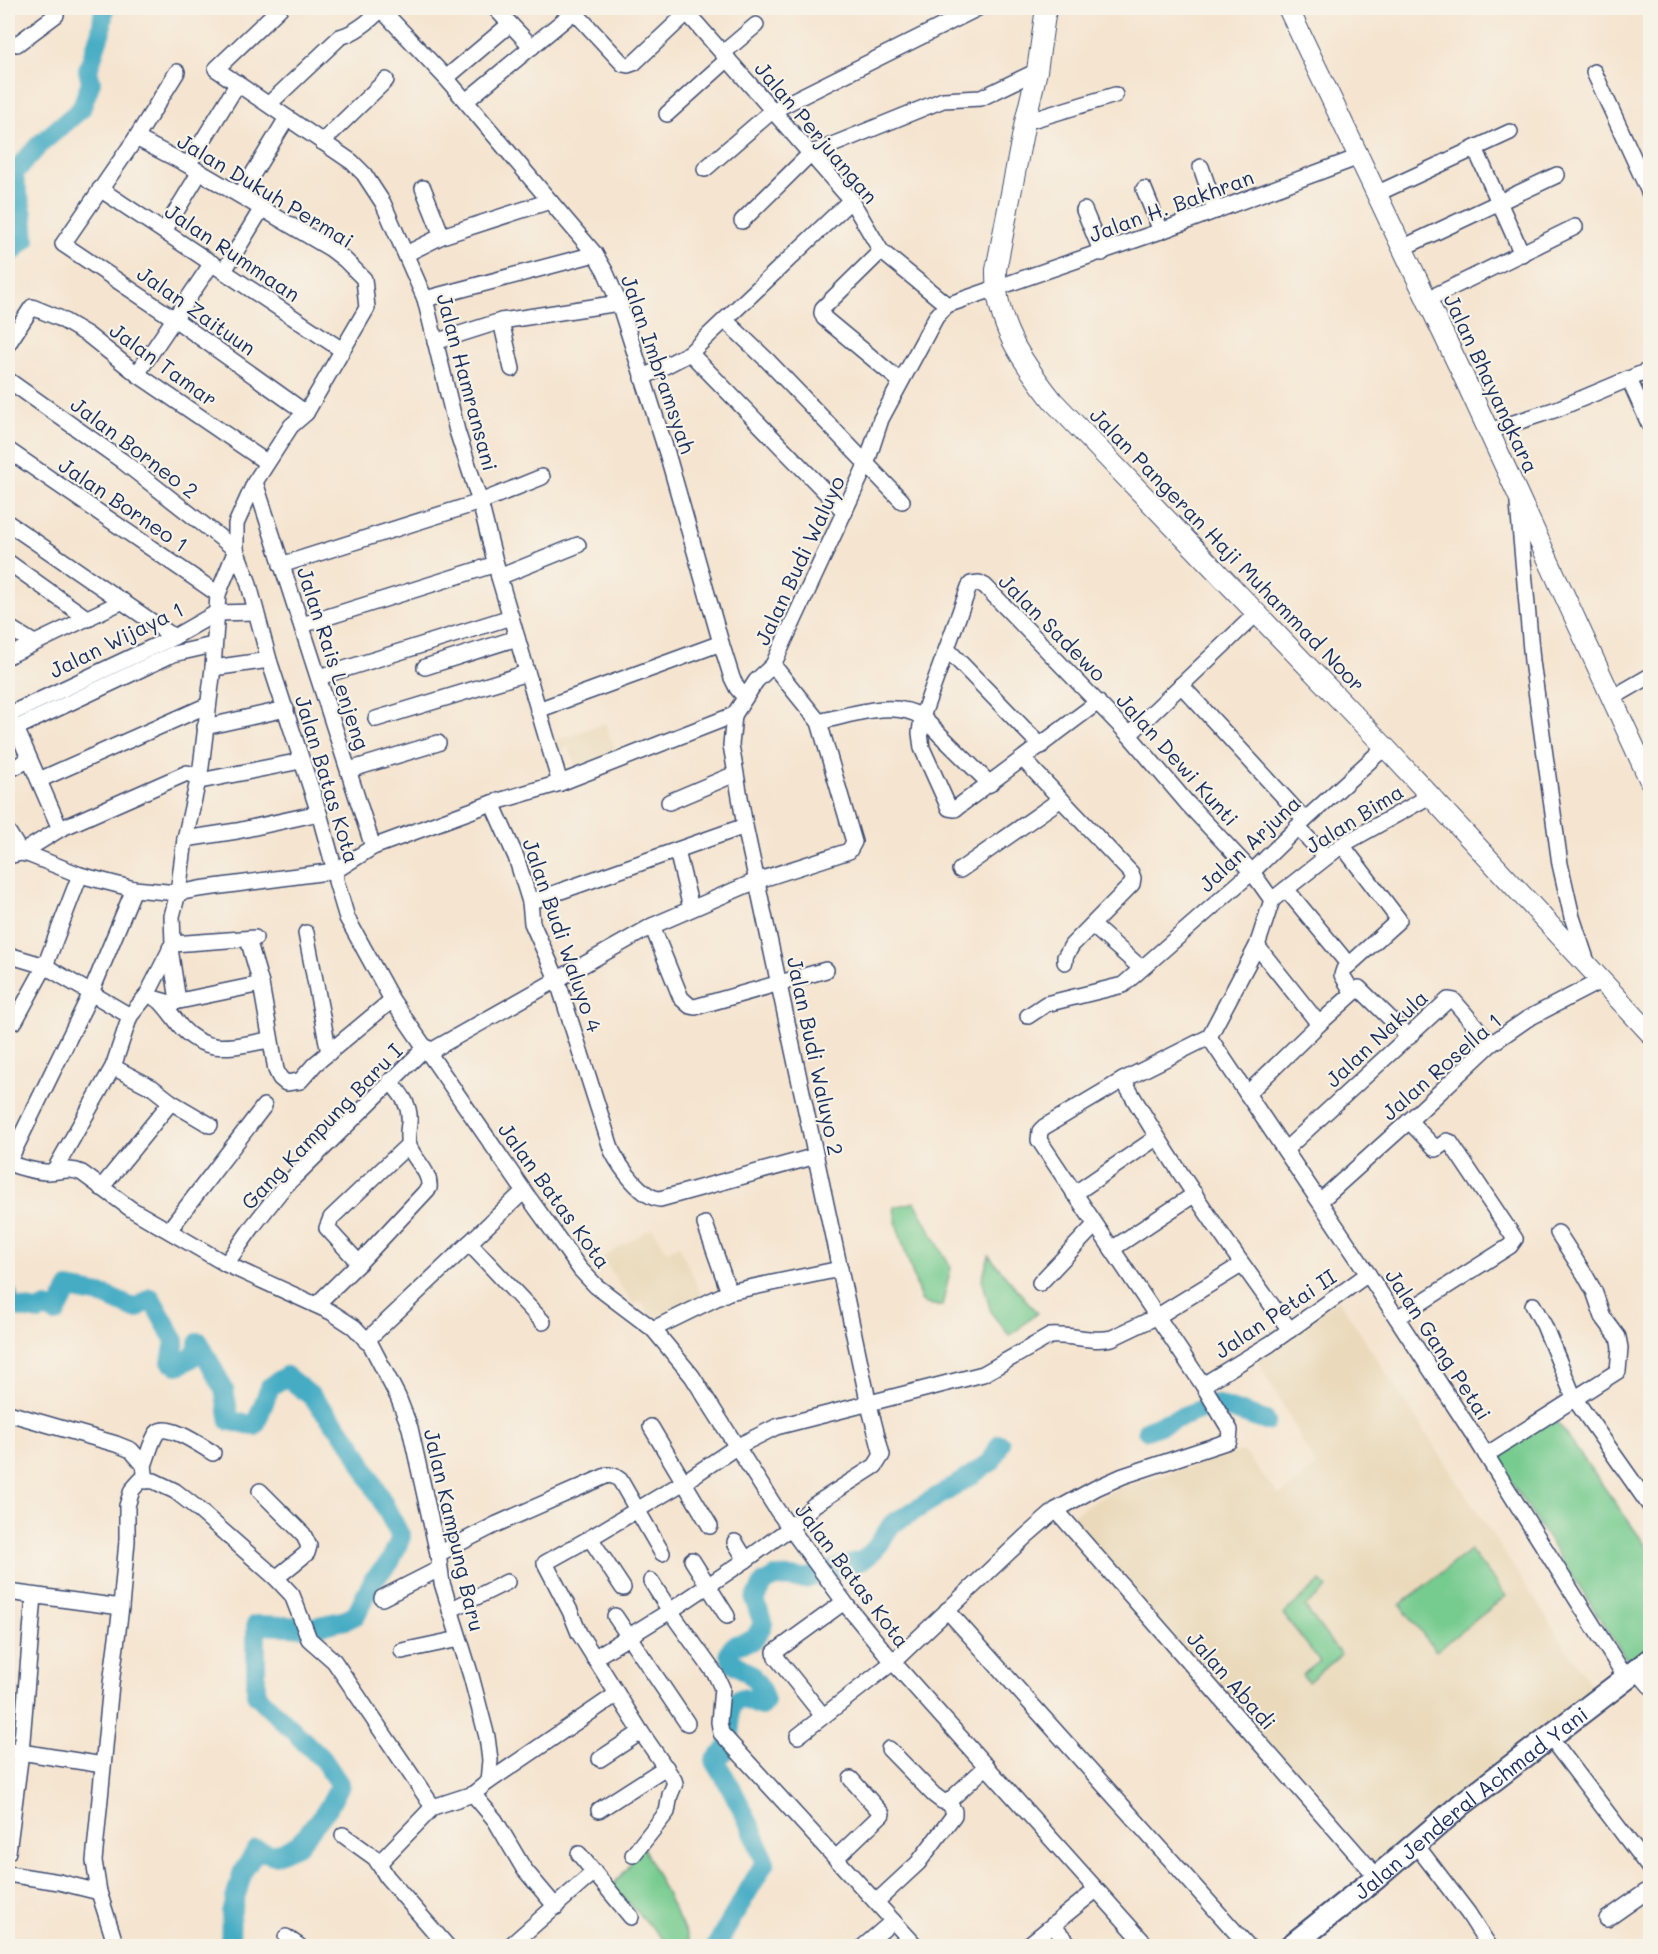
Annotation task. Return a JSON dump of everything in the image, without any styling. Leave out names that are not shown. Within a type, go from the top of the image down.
[{"type":"highway","name":"Jalan Jenderal Achmad Yani","points":[[1312,1947],[1423,1854],[1558,1748],[1644,1676]]},
{"type":"highway","name":"Jalan Jenderal Achmad Yani","points":[[1291,1947],[1462,1804],[1644,1676]]},
{"type":"main road","name":"Jalan Pangeran Haji Muhammad Noor","points":[[1046,8],[1037,71],[996,270],[996,289],[1001,315],[1026,366],[1053,401],[1385,747],[1650,1033]]},
{"type":"main road","name":"Jalan Bhayangkara","points":[[1288,8],[1489,431],[1650,781]]},
{"type":"street","points":[[8,41],[18,44],[56,15],[57,8]]},
{"type":"street","name":"Jalan Hamransani","points":[[280,8],[216,69],[337,151],[364,174],[383,203],[425,299],[457,431],[480,502],[497,571],[560,783]]},
{"type":"street","points":[[269,104],[340,37],[352,33],[372,19],[381,8]]},
{"type":"street","name":"Jalan Imbramsyah","points":[[381,8],[446,78],[595,254],[605,271],[619,303],[667,453],[721,643],[737,688],[744,696]]},
{"type":"street","points":[[495,8],[532,47]]},
{"type":"street","points":[[705,169],[772,111],[978,8]]},
{"type":"street","points":[[465,101],[532,47],[573,9],[623,64],[628,66],[634,63],[686,10]]},
{"type":"street","name":"Jalan Perjuangan","points":[[686,10],[852,200],[881,251],[947,305]]},
{"type":"street","points":[[446,78],[510,24]]},
{"type":"street","points":[[667,114],[756,25]]},
{"type":"street","points":[[742,221],[810,154],[943,100],[981,98],[1037,71]]},
{"type":"street","points":[[100,189],[136,138],[177,72]]},
{"type":"street","points":[[1594,72],[1650,194]]},
{"type":"street","points":[[322,142],[386,80]]},
{"type":"street","points":[[164,231],[238,84]]},
{"type":"street","points":[[1025,122],[1115,95]]},
{"type":"street","points":[[240,195],[287,118]]},
{"type":"street","points":[[1376,194],[1510,132]]},
{"type":"street","name":"Jalan Dukuh Permai","points":[[136,138],[194,168],[331,249],[364,279],[367,308],[306,413],[291,426],[266,462],[245,503]]},
{"type":"street","points":[[1475,148],[1522,254]]},
{"type":"street","name":"Jalan H. Bakhran","points":[[996,289],[1102,253],[1359,157]]},
{"type":"street","points":[[1201,167],[1216,211]]},
{"type":"street","points":[[1401,248],[1557,175]]},
{"type":"street","points":[[423,188],[442,236]]},
{"type":"street","name":"Jalan Rummaan","points":[[100,189],[342,350]]},
{"type":"street","name":"Jalan Zaituun","points":[[100,189],[63,244],[173,318],[306,413]]},
{"type":"street","points":[[1144,189],[1161,231]]},
{"type":"street","points":[[642,378],[690,353],[852,200]]},
{"type":"street","points":[[406,254],[442,236],[550,201]]},
{"type":"street","points":[[137,374],[173,318],[218,267],[262,208]]},
{"type":"street","points":[[1084,210],[1102,253]]},
{"type":"street","points":[[1426,300],[1575,227]]},
{"type":"street","points":[[881,251],[823,308],[822,313],[824,318],[900,381]]},
{"type":"street","points":[[425,299],[595,254]]},
{"type":"street","points":[[947,305],[996,289]]},
{"type":"street","points":[[435,342],[501,321],[619,303]]},
{"type":"street","name":"Jalan Budi Waluyo","points":[[734,715],[744,696],[773,666],[866,465],[881,419],[936,317],[947,305]]},
{"type":"street","name":"Jalan Tamar","points":[[8,344],[32,308],[58,318],[87,335],[137,374],[266,462]]},
{"type":"street","points":[[725,320],[768,361],[902,501]]},
{"type":"street","points":[[501,321],[512,369]]},
{"type":"street","points":[[690,353],[845,512]]},
{"type":"street","points":[[1489,431],[1557,409],[1650,370]]},
{"type":"street","points":[[1629,379],[1650,426]]},
{"type":"street","name":"Jalan Borneo 2","points":[[8,380],[121,460],[236,550]]},
{"type":"street","name":"Jalan Borneo 1","points":[[8,450],[217,594]]},
{"type":"street","points":[[281,565],[480,502],[542,477]]},
{"type":"street","name":"Jalan Rais Lenjeng","points":[[255,482],[350,770],[373,847]]},
{"type":"street","points":[[1517,493],[1534,672],[1560,864],[1572,917],[1588,965]]},
{"type":"street","name":"Jalan Batas Kota","points":[[245,503],[236,524],[236,550],[319,813],[347,918],[392,1000],[580,1269],[596,1286],[652,1329],[692,1376],[790,1528],[844,1602],[893,1662],[1147,1947]]},
{"type":"street","points":[[8,524],[174,637]]},
{"type":"street","points":[[302,625],[497,571],[578,545]]},
{"type":"street","points":[[178,1001],[172,946],[172,916],[178,893],[185,839],[199,777],[213,668],[213,614],[217,594],[236,550]]},
{"type":"street","points":[[1523,563],[1531,552],[1537,551],[1549,562]]},
{"type":"street","points":[[8,562],[88,619]]},
{"type":"street","name":"Jalan Sadewo","points":[[990,784],[955,809],[949,808],[922,748],[920,733],[922,717],[972,584],[979,583],[985,586],[1098,702]]},
{"type":"street","points":[[8,656],[123,601]]},
{"type":"street","points":[[213,614],[256,612]]},
{"type":"street","name":"Jalan Wijaya 1","points":[[10,719],[174,637],[213,614]]},
{"type":"street","points":[[1129,735],[1257,614]]},
{"type":"street","points":[[319,677],[511,617]]},
{"type":"street","points":[[8,627],[34,643]]},
{"type":"street","points":[[425,668],[517,638]]},
{"type":"street","points":[[538,710],[721,643]]},
{"type":"street","points":[[60,829],[10,719],[173,654],[213,645]]},
{"type":"street","points":[[946,649],[1041,746]]},
{"type":"street","points":[[213,668],[269,660]]},
{"type":"street","points":[[773,666],[819,722],[879,710],[908,711],[922,717],[990,784],[1098,702]]},
{"type":"street","points":[[376,719],[527,673]]},
{"type":"street","points":[[1612,698],[1650,676]]},
{"type":"street","points":[[1181,685],[1301,823],[1326,857]]},
{"type":"street","name":"Jalan Dewi Kunti","points":[[1098,702],[1187,803],[1252,872],[1272,900]]},
{"type":"street","points":[[39,780],[208,705]]},
{"type":"street","points":[[205,727],[286,709]]},
{"type":"street","points":[[14,854],[134,889],[178,893],[335,871],[373,847],[492,803],[560,783],[734,715]]},
{"type":"street","name":"Jalan Budi Waluyo 2","points":[[734,715],[730,746],[745,826],[868,1405],[882,1455],[881,1460],[875,1466],[814,1505],[790,1528]]},
{"type":"street","name":"Gang Kampung Baru I","points":[[226,1264],[283,1188],[390,1081],[428,1049],[652,926],[756,881],[849,851],[854,842],[819,722]]},
{"type":"street","points":[[350,770],[438,743]]},
{"type":"street","name":"Jalan Arjuna","points":[[1028,1016],[1046,1004],[1124,985],[1252,872],[1301,823],[1385,747]]},
{"type":"street","points":[[1023,759],[1131,873],[1133,878],[1132,884],[1068,951],[1065,962]]},
{"type":"street","points":[[8,770],[29,760]]},
{"type":"street","points":[[14,854],[60,829],[187,773],[205,780],[301,761]]},
{"type":"street","points":[[669,802],[735,774]]},
{"type":"street","name":"Jalan Bima","points":[[1272,900],[1342,845],[1430,796]]},
{"type":"street","points":[[960,870],[1061,799]]},
{"type":"street","name":"Jalan Budi Waluyo 4","points":[[492,803],[516,857],[530,902],[534,930],[557,979],[612,1151],[621,1167],[646,1193],[655,1198],[816,1156]]},
{"type":"street","points":[[185,839],[237,831],[319,813]]},
{"type":"street","points":[[530,902],[745,826]]},
{"type":"street","points":[[8,832],[14,854]]},
{"type":"street","points":[[1342,845],[1400,920],[1344,969],[1342,975],[1353,993]]},
{"type":"street","points":[[677,850],[691,908]]},
{"type":"street","points":[[15,1022],[45,966],[80,875]]},
{"type":"street","points":[[8,1163],[90,993],[134,889]]},
{"type":"street","points":[[1286,889],[1349,964]]},
{"type":"street","points":[[798,1736],[893,1662],[1056,1510],[1123,1476],[1229,1441],[1230,1430],[1203,1385],[1039,1140],[1040,1131],[1122,1080],[1209,1037],[1257,946],[1272,900]]},
{"type":"street","points":[[1551,926],[1560,927],[1572,917]]},
{"type":"street","points":[[1092,925],[1141,968]]},
{"type":"street","points":[[652,926],[681,998],[690,1006],[695,1007],[826,970]]},
{"type":"street","points":[[306,933],[329,1053]]},
{"type":"street","points":[[172,946],[252,938],[270,1040],[279,1078],[286,1083],[300,1081],[315,1064],[392,1000]]},
{"type":"street","points":[[54,1171],[112,1067],[130,1016],[153,998],[172,946]]},
{"type":"street","points":[[1257,946],[1319,1024]]},
{"type":"street","points":[[8,955],[45,966],[130,1016]]},
{"type":"street","name":"Jalan Rosella 1","points":[[1320,1201],[1409,1122],[1491,1044],[1527,1019],[1602,980]]},
{"type":"street","points":[[153,998],[178,1001],[261,984]]},
{"type":"street","points":[[1247,1094],[1359,988],[1409,1037]]},
{"type":"street","points":[[153,998],[172,1012],[182,1027],[207,1046],[219,1047],[270,1040]]},
{"type":"street","name":"Jalan Nakula","points":[[1285,1150],[1451,999],[1491,1044]]},
{"type":"street","name":"Jalan Gang Petai","points":[[1209,1037],[1320,1201],[1486,1455],[1644,1676]]},
{"type":"street","points":[[112,1067],[153,1088],[171,1102],[210,1125]]},
{"type":"street","points":[[1122,1080],[1156,1137],[1241,1265],[1290,1330]]},
{"type":"street","points":[[316,1305],[429,1188],[425,1172],[408,1145],[408,1107],[390,1081]]},
{"type":"street","points":[[101,1188],[171,1102]]},
{"type":"street","points":[[169,1230],[264,1106]]},
{"type":"street","points":[[1397,1318],[1510,1246],[1515,1239],[1450,1142],[1447,1141],[1436,1149],[1409,1122]]},
{"type":"street","points":[[1074,1194],[1156,1137]]},
{"type":"street","points":[[358,1263],[327,1228],[332,1218],[408,1145]]},
{"type":"street","name":"Jalan Kampung Baru","points":[[8,1163],[42,1172],[74,1170],[131,1209],[226,1264],[316,1305],[354,1327],[371,1345],[387,1374],[410,1428],[450,1610],[487,1737],[490,1760],[488,1782]]},
{"type":"street","points":[[366,1341],[524,1191]]},
{"type":"street","points":[[1112,1249],[1195,1194]]},
{"type":"street","points":[[705,1224],[729,1292]]},
{"type":"street","points":[[1040,1283],[1095,1225]]},
{"type":"street","points":[[1486,1455],[1618,1371],[1620,1348],[1614,1331],[1600,1313],[1594,1291],[1558,1233]]},
{"type":"street","points":[[469,1243],[543,1322]]},
{"type":"street","points":[[633,1855],[667,1812],[675,1784],[579,1634],[570,1611],[544,1563],[684,1482],[736,1447],[776,1427],[983,1374],[1050,1336],[1104,1340],[1112,1338],[1158,1316],[1241,1265]]},
{"type":"street","points":[[652,1329],[729,1292],[840,1269]]},
{"type":"street","name":"Jalan Petai II","points":[[1203,1385],[1248,1359],[1368,1274]]},
{"type":"street","points":[[1533,1305],[1544,1325],[1574,1398],[1650,1506]]},
{"type":"street","points":[[8,1413],[130,1450],[145,1473],[153,1480],[175,1491],[276,1578],[292,1595],[309,1639],[334,1661],[433,1807]]},
{"type":"street","points":[[651,1427],[710,1526]]},
{"type":"street","points":[[116,1947],[99,1892],[94,1861],[111,1684],[121,1607],[127,1541],[127,1506],[132,1490],[145,1473],[157,1432],[167,1429],[213,1453]]},
{"type":"street","points":[[381,1598],[497,1524],[603,1476],[614,1476],[620,1480],[662,1553]]},
{"type":"street","points":[[260,1491],[303,1534],[309,1546],[307,1552],[276,1578]]},
{"type":"street","name":"Jalan Abadi","points":[[1056,1510],[1377,1877]]},
{"type":"street","points":[[594,1658],[708,1586],[790,1528]]},
{"type":"street","points":[[590,1538],[623,1588]]},
{"type":"street","points":[[735,1542],[746,1560]]},
{"type":"street","points":[[692,1560],[728,1616]]},
{"type":"street","points":[[651,1581],[716,1675],[722,1688],[718,1728],[916,1947]]},
{"type":"street","points":[[450,1610],[507,1582]]},
{"type":"street","points":[[8,1592],[121,1607]]},
{"type":"street","points":[[8,1852],[14,1751],[34,1596]]},
{"type":"street","points":[[823,1716],[775,1655],[777,1650],[844,1602]]},
{"type":"street","points":[[947,1610],[1248,1947]]},
{"type":"street","points":[[615,1616],[687,1723]]},
{"type":"street","points":[[402,1651],[459,1639]]},
{"type":"street","points":[[381,1867],[381,1861],[433,1807],[472,1794],[617,1694]]},
{"type":"street","points":[[600,1759],[641,1731]]},
{"type":"street","points":[[1558,1748],[1650,1869]]},
{"type":"street","points":[[876,1902],[918,1863],[952,1818],[954,1811],[948,1802],[934,1795],[889,1749]]},
{"type":"street","points":[[14,1751],[103,1765]]},
{"type":"street","points":[[948,1802],[987,1766]]},
{"type":"street","points":[[599,1810],[666,1767]]},
{"type":"street","points":[[837,1858],[882,1814],[851,1779]]},
{"type":"street","points":[[472,1794],[495,1821],[524,1869],[555,1907]]},
{"type":"street","points":[[343,1835],[375,1858],[439,1944]]},
{"type":"street","points":[[579,1854],[631,1917]]},
{"type":"street","points":[[1423,1854],[1468,1913],[1489,1947]]},
{"type":"street","points":[[510,1947],[594,1872]]},
{"type":"street","points":[[8,1875],[59,1882],[99,1892]]},
{"type":"street","points":[[1607,1919],[1650,1889]]},
{"type":"street","points":[[1027,1947],[1096,1890]]},
{"type":"street","points":[[864,1947],[893,1921]]},
{"type":"street","points":[[1053,1926],[1071,1947]]},
{"type":"street","points":[[286,1937],[299,1947]]},
{"type":"shaded area","points":[[605,723],[617,755],[578,771],[569,747],[555,752],[552,742]]},
{"type":"shaded area","points":[[652,1228],[667,1251],[679,1245],[703,1299],[655,1322],[642,1302],[633,1304],[602,1258]]},
{"type":"shaded area","points":[[1338,1299],[1596,1693],[1380,1870],[1067,1518],[1116,1489],[1243,1451],[1280,1496],[1316,1466],[1257,1358]]},
{"type":"green space","points":[[915,1202],[951,1268],[942,1306],[926,1304],[921,1300],[897,1226],[894,1207]]},
{"type":"green space","points":[[989,1256],[1037,1313],[1010,1336],[991,1313],[982,1279]]},
{"type":"green space","points":[[1549,1411],[1650,1551],[1650,1644],[1628,1662],[1492,1453]]},
{"type":"green space","points":[[1470,1550],[1506,1596],[1436,1651],[1400,1605]]},
{"type":"green space","points":[[1321,1581],[1327,1588],[1305,1607],[1341,1655],[1308,1682],[1302,1675],[1320,1661],[1283,1614]]},
{"type":"green space","points":[[641,1843],[692,1946],[670,1946],[612,1886],[628,1868]]},
{"type":"waterway","points":[[8,256],[25,239],[23,214],[13,174],[40,144],[81,109],[91,82],[88,70],[101,31],[104,8]]},
{"type":"waterway","points":[[8,1295],[9,1306],[39,1311],[46,1308],[56,1313],[69,1289],[106,1296],[135,1309],[151,1298],[175,1341],[171,1362],[177,1365],[189,1360],[199,1342],[224,1390],[230,1421],[255,1426],[270,1387],[286,1376],[311,1396],[352,1444],[401,1537],[390,1562],[373,1580],[356,1615],[346,1620],[314,1627],[256,1625],[256,1694],[324,1761],[340,1785],[328,1808],[299,1844],[274,1855],[257,1850],[243,1871],[231,1913],[230,1946]]},
{"type":"waterway","points":[[1147,1430],[1215,1404],[1266,1421]]},
{"type":"waterway","points":[[716,1946],[765,1862],[743,1810],[715,1761],[728,1746],[731,1706],[742,1698],[761,1706],[765,1701],[753,1678],[731,1660],[729,1651],[735,1645],[754,1640],[763,1624],[755,1600],[764,1583],[775,1577],[805,1579],[863,1560],[875,1549],[892,1524],[991,1462],[1000,1444]]}]
